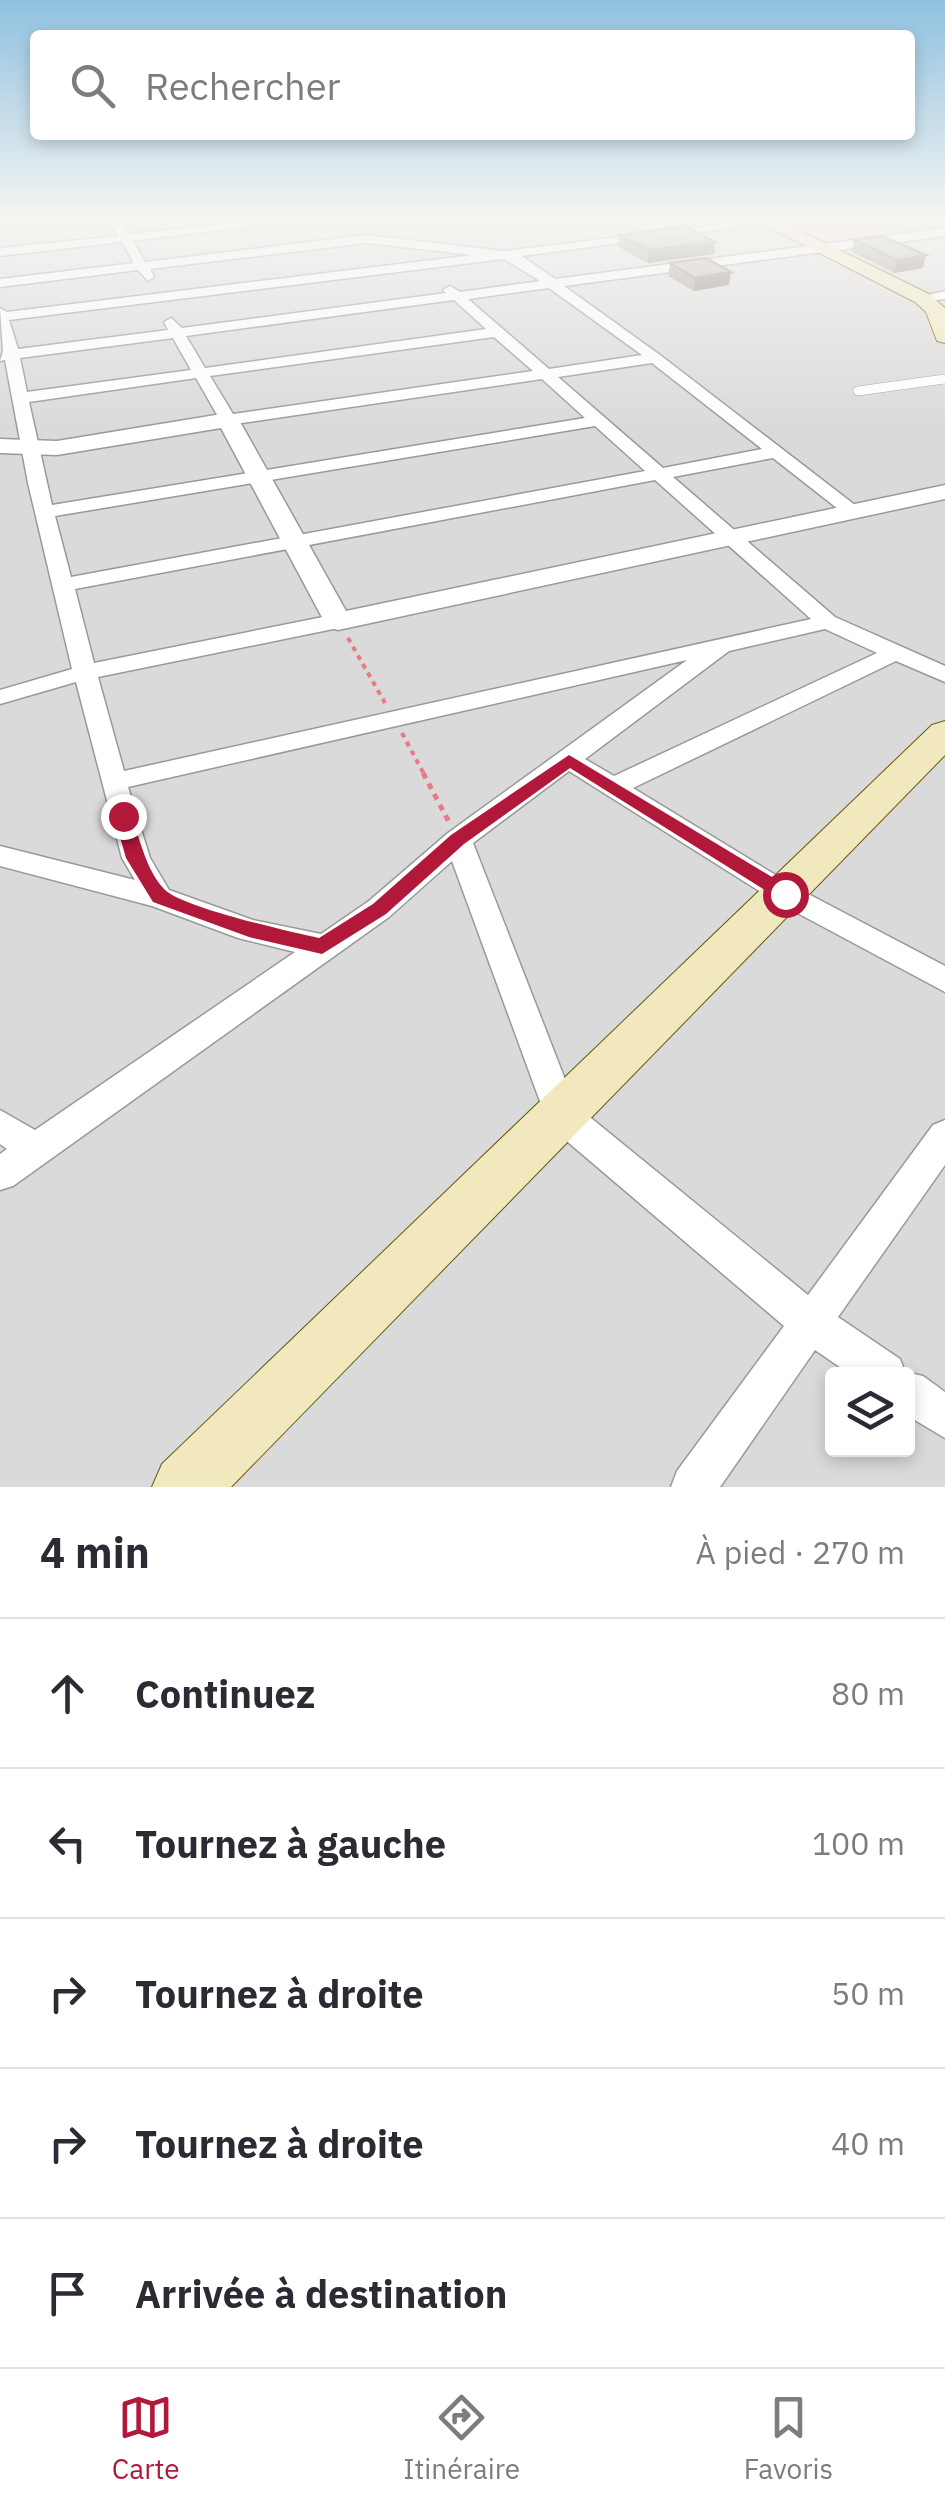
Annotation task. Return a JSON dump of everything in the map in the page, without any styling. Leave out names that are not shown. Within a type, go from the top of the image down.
[{"type":"main road","points":[[906,289],[937,304],[945,336]]},
{"type":"main road","points":[[185,1487],[945,733]]},
{"type":"street","points":[[154,289],[338,620]]},
{"type":"street","points":[[159,897],[136,858],[62,585],[0,315],[229,289]]},
{"type":"street","points":[[450,289],[827,622],[945,675]]},
{"type":"street","points":[[7,356],[515,289]]},
{"type":"street","points":[[561,289],[854,512]]},
{"type":"street","points":[[22,398],[497,332]]},
{"type":"street","points":[[0,446],[30,450],[654,358]]},
{"type":"street","points":[[46,512],[595,421]]},
{"type":"street","points":[[62,585],[777,452]]},
{"type":"street","points":[[0,696],[86,672],[945,492]]},
{"type":"street","points":[[115,781],[827,622]]},
{"type":"street","points":[[0,1174],[379,909],[458,840],[724,644]]},
{"type":"street","points":[[612,787],[893,654]]},
{"type":"street","points":[[569,760],[785,894],[945,980]]},
{"type":"street","points":[[458,840],[561,1115],[810,1322],[875,1367]]},
{"type":"street","points":[[0,856],[159,897],[249,930],[322,946]]},
{"type":"street","points":[[0,1125],[35,1149]]},
{"type":"street","points":[[693,1487],[945,1136]]},
{"type":"street","points":[[915,1395],[945,1417]]},
{"type":"lane","points":[[858,391],[945,379]]},
{"type":"shaded area","points":[[0,289],[945,289],[945,1487],[0,1487]]},
{"type":"route","points":[[123,816],[136,858],[159,897],[249,930],[322,946],[379,909],[458,840],[569,760],[785,894]]}]
